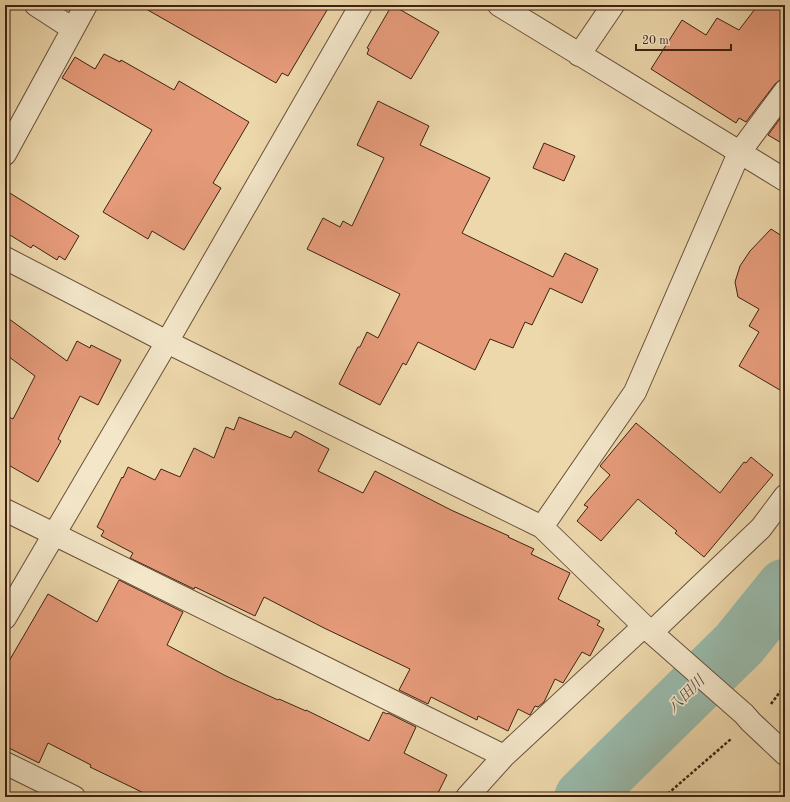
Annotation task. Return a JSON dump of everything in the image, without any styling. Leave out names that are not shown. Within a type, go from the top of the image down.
[{"type":"street","points":[[36,5],[73,29]]},
{"type":"street","points":[[5,154],[86,5]]},
{"type":"street","points":[[5,618],[167,342],[361,5]]},
{"type":"street","points":[[499,5],[785,180]]},
{"type":"street","points":[[579,55],[613,5]]},
{"type":"street","points":[[542,527],[635,392],[739,153],[785,91]]},
{"type":"street","points":[[5,258],[167,342],[542,527],[653,633],[747,718],[781,742]]},
{"type":"street","points":[[467,797],[504,756],[653,633],[761,528],[785,496]]},
{"type":"street","points":[[5,510],[504,756]]},
{"type":"street","points":[[5,763],[74,797]]},
{"type":"path","points":[[769,706],[785,685]]},
{"type":"path","points":[[664,797],[747,718]]},
{"type":"building","points":[[139,5],[330,5],[288,76],[282,73],[276,83]]},
{"type":"building","points":[[392,5],[439,32],[411,79],[367,54],[369,49],[367,48]]},
{"type":"building","points":[[758,5],[785,5],[785,79],[780,80],[775,84],[746,122],[739,118],[736,123],[651,69],[682,20],[706,35],[717,18],[739,30]]},
{"type":"building","points":[[104,54],[120,62],[121,60],[174,90],[179,81],[249,122],[213,183],[221,188],[184,250],[152,231],[148,239],[103,212],[152,130],[62,78],[75,57],[95,69]]},
{"type":"building","points":[[378,101],[429,126],[420,145],[490,178],[462,233],[553,277],[565,253],[598,269],[582,303],[550,288],[532,325],[525,322],[513,348],[490,339],[475,370],[418,342],[406,365],[403,363],[380,405],[339,384],[367,332],[378,338],[400,294],[307,249],[323,218],[340,227],[343,221],[352,226],[384,158],[357,145]]},
{"type":"building","points":[[785,112],[785,145],[768,135]]},
{"type":"building","points":[[544,143],[575,156],[564,181],[533,168]]},
{"type":"building","points":[[5,190],[79,236],[65,260],[59,256],[57,260],[33,245],[31,248],[5,232]]},
{"type":"building","points":[[771,229],[785,238],[785,393],[739,366],[759,332],[749,326],[759,309],[738,297],[735,282],[740,266],[750,251]]},
{"type":"building","points":[[5,316],[67,361],[77,341],[90,348],[91,345],[121,360],[98,405],[80,396],[58,439],[61,441],[38,482],[5,463],[5,415],[13,419],[35,376],[5,354]]},
{"type":"building","points":[[239,417],[291,438],[295,431],[329,449],[318,471],[363,493],[375,471],[451,510],[534,549],[531,554],[570,573],[558,599],[600,621],[597,625],[604,629],[590,656],[582,652],[563,683],[555,679],[544,702],[538,707],[535,706],[530,715],[518,709],[508,731],[478,716],[477,720],[431,697],[428,704],[399,690],[410,669],[324,628],[264,597],[255,616],[130,558],[133,553],[101,536],[104,531],[97,527],[128,467],[155,480],[161,469],[180,477],[194,448],[214,458],[226,427],[234,430]]},
{"type":"building","points":[[636,423],[720,493],[744,462],[746,463],[751,457],[773,475],[704,557],[675,533],[677,531],[638,499],[601,541],[577,521],[588,507],[584,505],[610,475],[600,466]]},
{"type":"building","points":[[119,580],[183,612],[167,645],[226,676],[278,700],[279,699],[306,710],[369,741],[383,712],[416,727],[404,753],[447,775],[436,797],[152,797],[90,767],[91,765],[48,743],[39,763],[5,746],[5,668],[48,594],[97,622]]},
{"type":"waterway","name":"八田川","points":[[583,797],[739,644],[785,587]]}]
